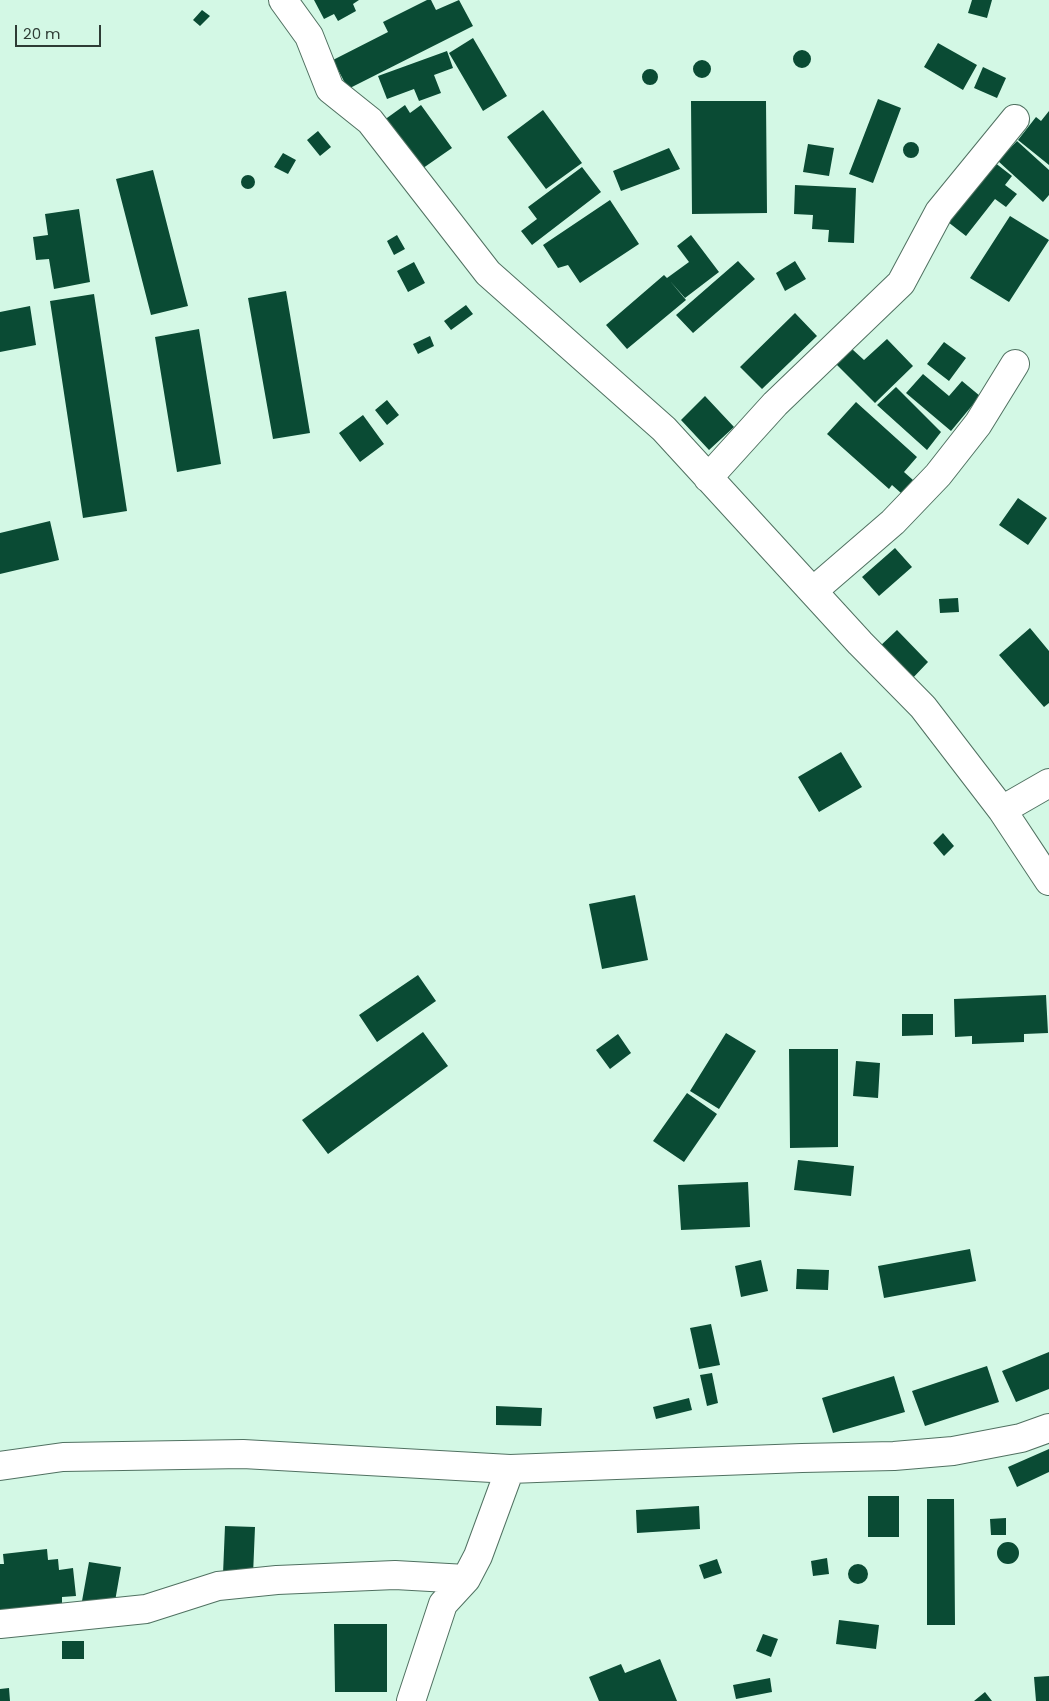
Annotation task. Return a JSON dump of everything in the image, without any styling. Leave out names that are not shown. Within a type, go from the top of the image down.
[{"type":"street","points":[[283,0],[308,36],[330,89],[370,120],[488,274],[664,429],[813,591],[924,707],[1002,810],[1049,881]]},
{"type":"street","points":[[708,478],[775,404],[901,282],[939,212],[1015,119]]},
{"type":"street","points":[[813,591],[893,522],[938,475],[978,424],[1015,364]]},
{"type":"street","points":[[1002,810],[1049,783]]},
{"type":"street","points":[[0,1466],[63,1457],[243,1454],[510,1470],[894,1456],[953,1451],[1020,1438],[1049,1428]]},
{"type":"street","points":[[411,1701],[443,1604],[466,1579],[478,1556],[510,1470]]},
{"type":"street","points":[[0,1624],[146,1609],[205,1589],[238,1584],[395,1575],[466,1579]]},
{"type":"building","points":[[314,0],[359,0],[353,4],[356,11],[338,21],[334,14],[324,19]]},
{"type":"building","points":[[427,0],[431,0],[436,10],[459,0],[473,26],[348,89],[333,60],[388,32],[383,22]]},
{"type":"building","points":[[972,0],[992,0],[987,18],[968,13]]},
{"type":"building","points":[[202,10],[210,16],[200,26],[193,20]]},
{"type":"building","points":[[473,38],[507,96],[483,111],[449,53]]},
{"type":"building","points":[[938,43],[977,65],[963,90],[924,67]]},
{"type":"building","points":[[802,50],[810,55],[811,59],[806,67],[802,68],[794,63],[793,59],[798,51]]},
{"type":"building","points":[[447,51],[453,68],[434,75],[441,93],[419,101],[414,89],[387,99],[378,76]]},
{"type":"building","points":[[702,60],[708,63],[711,69],[708,75],[702,78],[696,75],[693,69],[696,63]]},
{"type":"building","points":[[983,67],[1006,78],[997,98],[974,88]]},
{"type":"building","points":[[647,69],[653,69],[658,74],[656,83],[647,85],[642,80],[642,74]]},
{"type":"building","points":[[878,99],[901,108],[873,183],[849,174]]},
{"type":"building","points":[[691,101],[766,101],[767,213],[692,214]]},
{"type":"building","points":[[405,105],[410,113],[421,105],[452,148],[416,173],[380,123]]},
{"type":"building","points":[[543,110],[582,163],[546,189],[507,137]]},
{"type":"building","points":[[1049,111],[1049,165],[1018,140],[1036,117],[1041,121]]},
{"type":"building","points":[[318,131],[331,147],[320,156],[307,140]]},
{"type":"building","points":[[1017,141],[1049,170],[1049,195],[1043,202],[998,161]]},
{"type":"building","points":[[911,142],[917,144],[919,150],[917,156],[911,158],[905,156],[903,150],[905,144]]},
{"type":"building","points":[[808,144],[834,148],[829,176],[803,172]]},
{"type":"building","points":[[669,148],[680,169],[621,191],[613,171]]},
{"type":"building","points":[[283,153],[296,160],[288,174],[274,167]]},
{"type":"building","points":[[994,162],[1012,176],[1005,185],[1017,194],[1006,207],[995,199],[966,236],[948,222]]},
{"type":"building","points":[[582,167],[601,192],[532,245],[521,231],[537,219],[528,207]]},
{"type":"building","points":[[153,170],[188,306],[151,315],[116,179]]},
{"type":"building","points":[[248,175],[253,177],[255,182],[253,187],[248,189],[243,187],[241,182],[243,177]]},
{"type":"building","points":[[795,185],[856,188],[854,243],[828,242],[829,230],[812,229],[813,215],[794,214]]},
{"type":"building","points":[[610,200],[639,244],[580,283],[568,265],[558,268],[543,245]]},
{"type":"building","points":[[79,209],[90,282],[54,289],[49,259],[36,260],[33,237],[48,235],[45,214]]},
{"type":"building","points":[[1010,216],[1049,240],[1009,302],[970,278]]},
{"type":"building","points":[[397,235],[405,249],[394,255],[387,241]]},
{"type":"building","points":[[691,235],[719,272],[685,298],[670,281],[686,300],[627,349],[606,325],[664,275],[667,278],[689,262],[677,246]]},
{"type":"building","points":[[738,261],[755,279],[693,333],[676,315]]},
{"type":"building","points":[[795,261],[806,279],[785,291],[776,273]]},
{"type":"building","points":[[414,262],[425,283],[408,292],[397,271]]},
{"type":"building","points":[[286,291],[310,433],[273,439],[248,298]]},
{"type":"building","points":[[94,294],[127,511],[83,518],[50,301]]},
{"type":"building","points":[[466,305],[473,314],[451,330],[444,321]]},
{"type":"building","points":[[30,306],[36,345],[0,352],[0,312]]},
{"type":"building","points":[[795,313],[817,336],[762,389],[740,367]]},
{"type":"building","points":[[199,329],[221,464],[177,472],[155,337]]},
{"type":"building","points":[[430,336],[434,346],[418,354],[413,344]]},
{"type":"building","points":[[887,339],[913,366],[875,403],[836,364],[852,349],[864,360]]},
{"type":"building","points":[[944,342],[966,358],[949,381],[927,364]]},
{"type":"building","points":[[923,374],[949,396],[962,381],[980,396],[951,431],[906,393]]},
{"type":"building","points":[[896,387],[941,432],[927,450],[877,405]]},
{"type":"building","points":[[705,396],[734,427],[709,450],[681,420]]},
{"type":"building","points":[[387,400],[399,415],[387,425],[375,410]]},
{"type":"building","points":[[856,402],[917,457],[904,472],[913,480],[901,493],[892,485],[889,489],[827,434]]},
{"type":"building","points":[[363,415],[384,444],[360,462],[339,433]]},
{"type":"building","points":[[1018,498],[1047,518],[1028,545],[999,525]]},
{"type":"building","points":[[50,521],[59,560],[0,574],[0,533]]},
{"type":"building","points":[[895,548],[912,567],[879,596],[862,577]]},
{"type":"building","points":[[958,598],[959,612],[940,613],[939,599]]},
{"type":"building","points":[[1030,628],[1049,651],[1049,703],[1044,707],[999,655]]},
{"type":"building","points":[[897,630],[928,662],[910,681],[878,648]]},
{"type":"building","points":[[841,752],[862,787],[819,812],[798,777]]},
{"type":"building","points":[[943,833],[954,846],[944,856],[933,843]]},
{"type":"building","points":[[635,895],[648,960],[602,969],[589,904]]},
{"type":"building","points":[[418,975],[436,1001],[377,1042],[359,1015]]},
{"type":"building","points":[[1046,995],[1048,1033],[1024,1034],[1024,1042],[972,1044],[972,1036],[955,1037],[954,999]]},
{"type":"building","points":[[902,1014],[933,1014],[933,1035],[902,1036]]},
{"type":"building","points":[[423,1032],[448,1066],[328,1154],[302,1120]]},
{"type":"building","points":[[726,1033],[756,1051],[719,1109],[690,1091]]},
{"type":"building","points":[[618,1034],[631,1053],[610,1069],[596,1050]]},
{"type":"building","points":[[789,1049],[838,1049],[838,1147],[790,1148]]},
{"type":"building","points":[[856,1061],[880,1063],[878,1098],[853,1096]]},
{"type":"building","points":[[687,1093],[717,1114],[684,1162],[653,1141]]},
{"type":"building","points":[[798,1160],[854,1166],[851,1196],[794,1190]]},
{"type":"building","points":[[748,1182],[750,1227],[681,1230],[678,1185]]},
{"type":"building","points":[[970,1249],[976,1281],[884,1298],[878,1266]]},
{"type":"building","points":[[761,1260],[768,1291],[741,1297],[735,1266]]},
{"type":"building","points":[[797,1269],[829,1270],[828,1290],[796,1289]]},
{"type":"building","points":[[711,1324],[720,1365],[699,1369],[690,1328]]},
{"type":"building","points":[[1049,1352],[1049,1389],[1016,1402],[1002,1371]]},
{"type":"building","points":[[987,1366],[999,1402],[925,1426],[912,1391]]},
{"type":"building","points":[[712,1373],[718,1403],[707,1406],[700,1375]]},
{"type":"building","points":[[894,1376],[905,1412],[833,1433],[822,1398]]},
{"type":"building","points":[[689,1398],[692,1410],[656,1419],[653,1407]]},
{"type":"building","points":[[496,1406],[542,1408],[541,1426],[496,1425]]},
{"type":"building","points":[[1049,1449],[1049,1472],[1017,1487],[1008,1467]]},
{"type":"building","points":[[868,1496],[899,1496],[899,1537],[868,1537]]},
{"type":"building","points":[[927,1499],[954,1499],[955,1625],[927,1625]]},
{"type":"building","points":[[699,1506],[700,1529],[637,1533],[636,1510]]},
{"type":"building","points":[[1006,1518],[1006,1535],[991,1535],[990,1519]]},
{"type":"building","points":[[225,1526],[255,1527],[253,1575],[223,1574]]},
{"type":"building","points":[[1008,1542],[1018,1549],[1019,1553],[1012,1563],[1008,1564],[998,1557],[997,1553],[1004,1543]]},
{"type":"building","points":[[47,1549],[48,1560],[58,1559],[59,1570],[73,1568],[76,1596],[62,1597],[62,1606],[0,1612],[0,1564],[4,1564],[3,1554]]},
{"type":"building","points":[[827,1558],[829,1574],[813,1576],[811,1561]]},
{"type":"building","points":[[717,1559],[722,1573],[704,1579],[699,1565]]},
{"type":"building","points":[[89,1562],[121,1567],[114,1607],[82,1601]]},
{"type":"building","points":[[858,1564],[865,1567],[868,1574],[865,1581],[858,1584],[851,1581],[848,1574],[851,1567]]},
{"type":"building","points":[[839,1620],[879,1625],[876,1649],[836,1644]]},
{"type":"building","points":[[334,1624],[387,1624],[387,1692],[335,1692]]},
{"type":"building","points":[[763,1634],[778,1639],[771,1657],[756,1651]]},
{"type":"building","points":[[62,1641],[84,1641],[84,1659],[62,1659]]},
{"type":"building","points":[[660,1659],[677,1701],[599,1701],[589,1677],[621,1664],[625,1673]]},
{"type":"building","points":[[1049,1676],[1049,1701],[1036,1701],[1034,1677]]},
{"type":"building","points":[[770,1678],[772,1692],[736,1699],[733,1685]]},
{"type":"building","points":[[9,1688],[10,1701],[0,1701],[0,1689]]},
{"type":"building","points":[[985,1692],[992,1701],[974,1701]]}]
